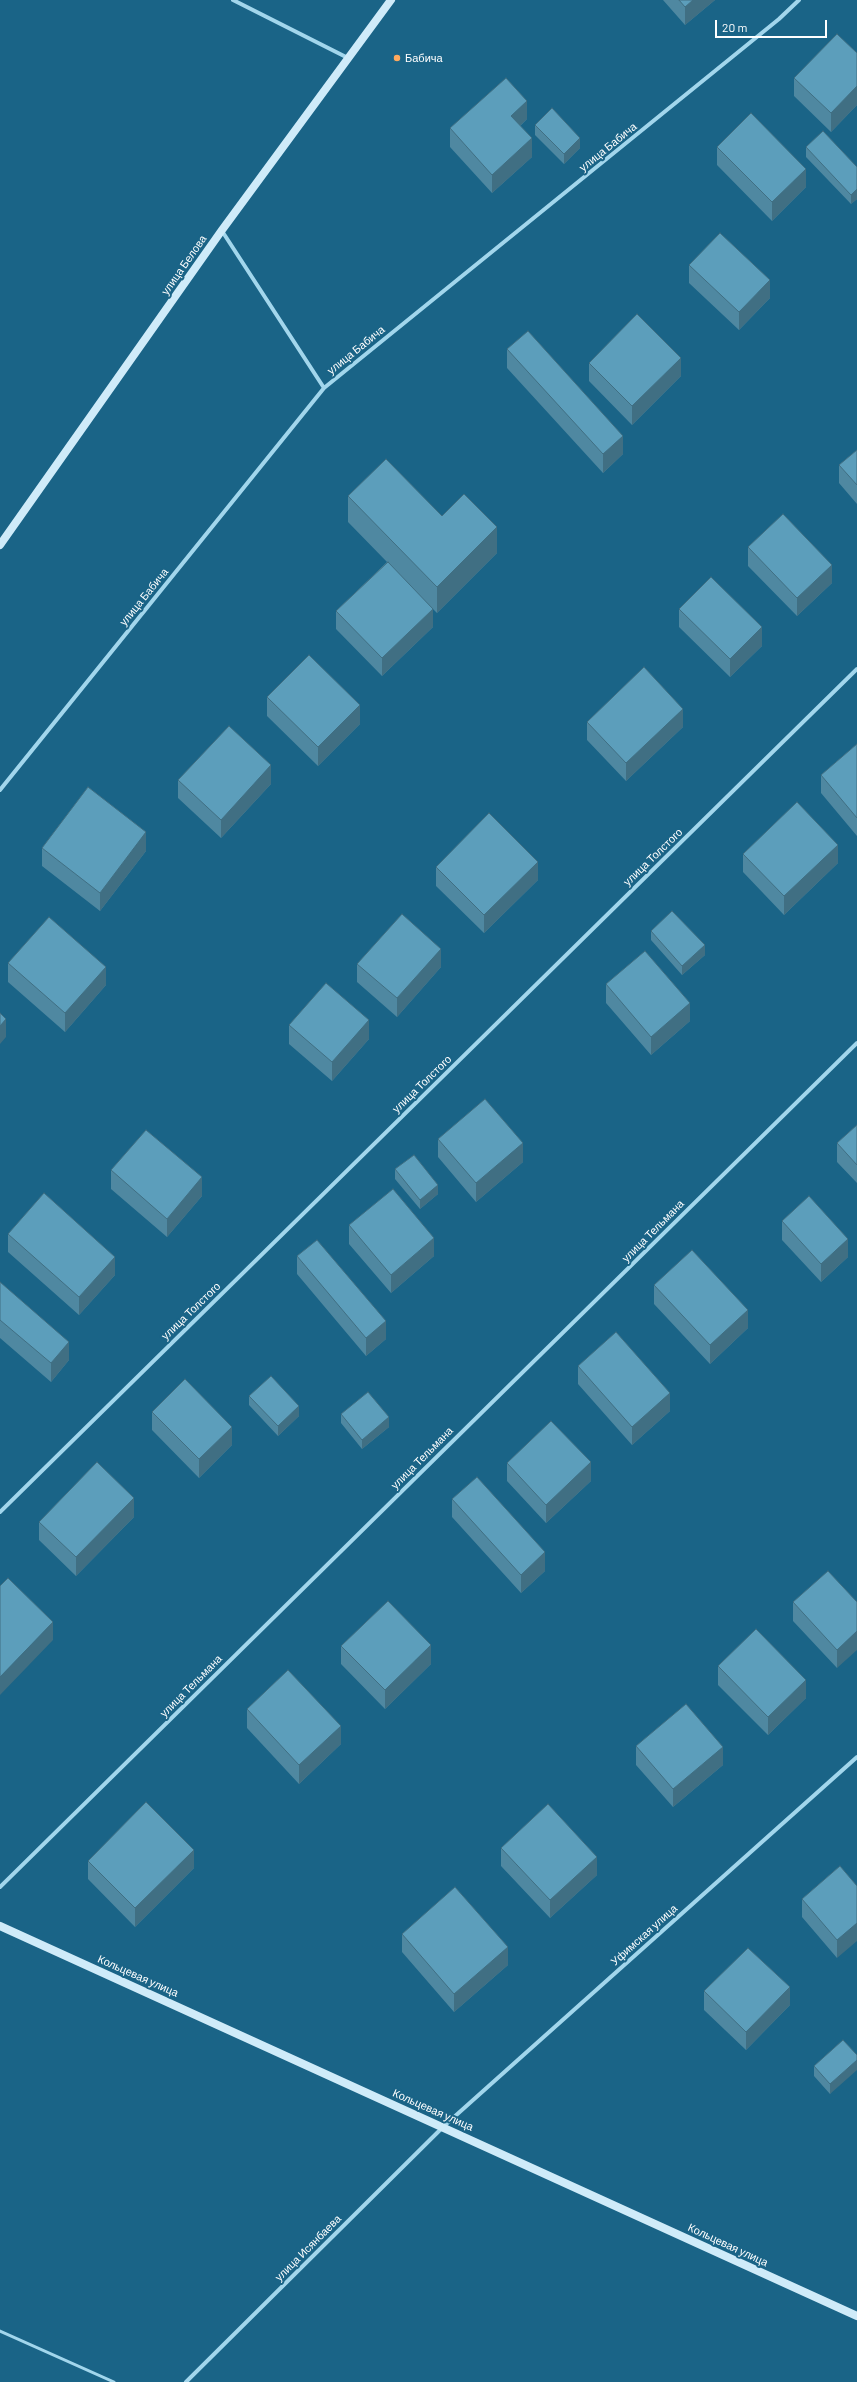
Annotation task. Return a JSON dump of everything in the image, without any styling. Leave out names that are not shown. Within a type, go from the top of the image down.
[{"type":"main road","name":"улица Белова","points":[[0,545],[222,230],[391,0]]},
{"type":"main road","name":"Кольцевая улица","points":[[0,1926],[444,2126],[857,2316]]},
{"type":"street","points":[[233,0],[348,58]]},
{"type":"street","name":"улица Бабича","points":[[0,790],[324,388],[779,19],[799,0]]},
{"type":"street","points":[[222,230],[324,388]]},
{"type":"street","name":"улица Толстого","points":[[0,1512],[857,669]]},
{"type":"street","name":"улица Тельмана","points":[[0,1887],[857,1043]]},
{"type":"street","name":"Уфимская улица","points":[[444,2126],[857,1757]]},
{"type":"street","name":"улица Исянбаева","points":[[186,2382],[444,2126]]},
{"type":"lane","points":[[0,2330],[114,2382]]},
{"type":"building","points":[[679,0],[693,0],[685,7]]},
{"type":"building","points":[[837,34],[857,53],[857,86],[831,113],[794,78]]},
{"type":"building","points":[[506,78],[527,101],[511,116],[532,138],[492,175],[450,128]]},
{"type":"building","points":[[552,108],[580,138],[564,154],[535,125]]},
{"type":"building","points":[[751,113],[806,169],[772,202],[717,147]]},
{"type":"building","points":[[823,131],[857,167],[857,189],[851,195],[806,147]]},
{"type":"building","points":[[720,233],[770,280],[739,312],[689,265]]},
{"type":"building","points":[[637,314],[681,358],[632,406],[589,363]]},
{"type":"building","points":[[528,331],[623,436],[603,454],[507,349]]},
{"type":"building","points":[[857,450],[857,485],[839,465]]},
{"type":"building","points":[[386,459],[442,516],[464,494],[497,527],[437,587],[348,496]]},
{"type":"building","points":[[783,514],[832,565],[797,598],[748,547]]},
{"type":"building","points":[[388,562],[433,609],[382,658],[336,611]]},
{"type":"building","points":[[711,577],[762,627],[730,659],[679,609]]},
{"type":"building","points":[[309,655],[360,705],[318,747],[267,697]]},
{"type":"building","points":[[644,667],[683,709],[626,763],[587,722]]},
{"type":"building","points":[[229,726],[271,765],[221,820],[178,780]]},
{"type":"building","points":[[857,744],[857,818],[821,775]]},
{"type":"building","points":[[88,787],[146,832],[100,893],[42,848]]},
{"type":"building","points":[[797,802],[838,845],[784,896],[743,854]]},
{"type":"building","points":[[489,813],[538,862],[484,915],[436,867]]},
{"type":"building","points":[[672,911],[705,945],[682,966],[651,931]]},
{"type":"building","points":[[402,914],[441,949],[397,998],[357,964]]},
{"type":"building","points":[[49,917],[106,967],[65,1013],[8,963]]},
{"type":"building","points":[[645,951],[690,1003],[651,1037],[606,984]]},
{"type":"building","points":[[326,983],[369,1020],[332,1062],[289,1025]]},
{"type":"building","points":[[0,1013],[6,1019],[0,1026]]},
{"type":"building","points":[[485,1099],[523,1143],[476,1183],[438,1139]]},
{"type":"building","points":[[857,1125],[857,1165],[837,1143]]},
{"type":"building","points":[[146,1130],[202,1177],[167,1219],[111,1170]]},
{"type":"building","points":[[414,1155],[438,1185],[420,1200],[395,1169]]},
{"type":"building","points":[[393,1189],[434,1238],[391,1275],[349,1225]]},
{"type":"building","points":[[44,1193],[115,1257],[79,1297],[8,1234]]},
{"type":"building","points":[[809,1196],[848,1239],[821,1264],[782,1221]]},
{"type":"building","points":[[317,1240],[386,1321],[366,1338],[297,1256]]},
{"type":"building","points":[[692,1250],[748,1310],[710,1345],[654,1285]]},
{"type":"building","points":[[0,1282],[69,1342],[51,1363],[0,1320]]},
{"type":"building","points":[[616,1332],[670,1393],[632,1427],[578,1366]]},
{"type":"building","points":[[271,1376],[299,1406],[278,1426],[249,1396]]},
{"type":"building","points":[[185,1379],[232,1427],[199,1459],[152,1412]]},
{"type":"building","points":[[368,1392],[389,1417],[362,1440],[341,1414]]},
{"type":"building","points":[[551,1421],[591,1462],[546,1505],[507,1463]]},
{"type":"building","points":[[97,1462],[134,1498],[76,1557],[39,1522]]},
{"type":"building","points":[[477,1477],[545,1552],[521,1575],[452,1499]]},
{"type":"building","points":[[828,1571],[857,1602],[857,1631],[837,1650],[793,1602]]},
{"type":"building","points":[[8,1578],[53,1622],[0,1677],[0,1586]]},
{"type":"building","points":[[388,1601],[431,1645],[385,1690],[341,1646]]},
{"type":"building","points":[[756,1629],[806,1680],[768,1717],[718,1666]]},
{"type":"building","points":[[288,1670],[341,1726],[299,1765],[247,1709]]},
{"type":"building","points":[[686,1704],[723,1747],[673,1789],[636,1746]]},
{"type":"building","points":[[146,1802],[194,1850],[135,1908],[88,1861]]},
{"type":"building","points":[[548,1804],[597,1857],[550,1900],[501,1848]]},
{"type":"building","points":[[840,1866],[857,1886],[857,1923],[837,1940],[802,1899]]},
{"type":"building","points":[[455,1887],[508,1947],[454,1994],[402,1934]]},
{"type":"building","points":[[748,1948],[790,1987],[746,2032],[704,1991]]},
{"type":"building","points":[[843,2040],[857,2055],[857,2060],[830,2084],[814,2066]]},
{"type":"place","name":"Бабича","points":[[397,58]]}]
